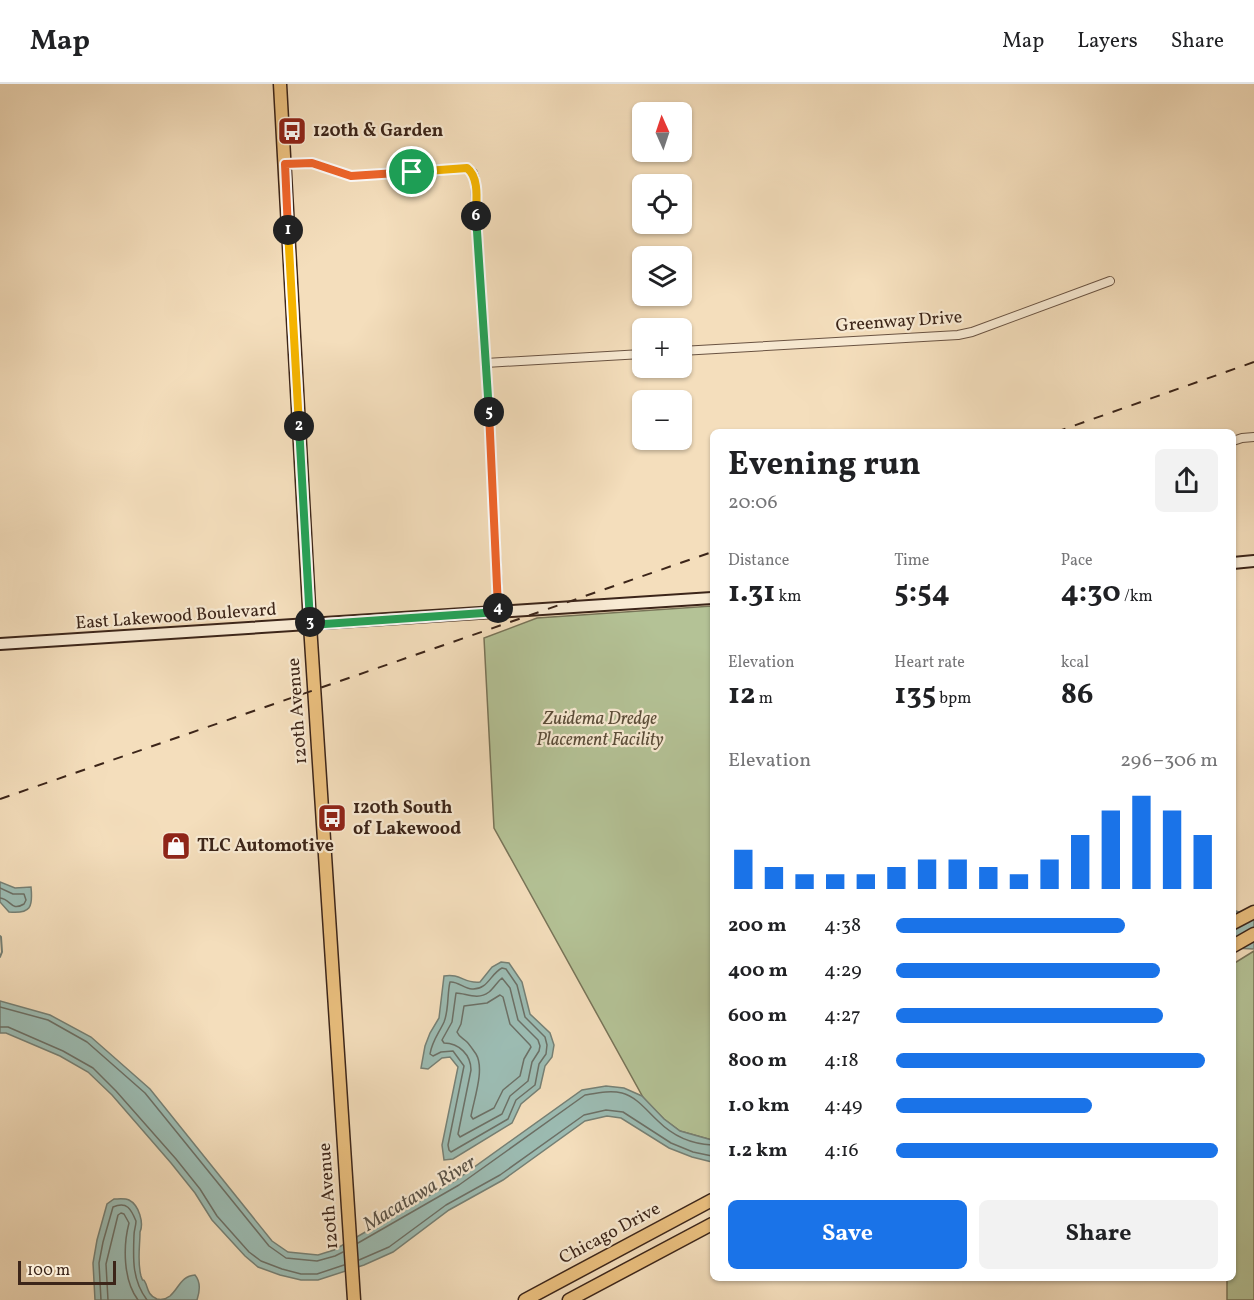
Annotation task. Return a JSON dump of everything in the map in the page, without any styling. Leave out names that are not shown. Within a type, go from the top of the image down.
[{"type":"main road","name":"120th Avenue","points":[[280,84],[310,625],[354,1300]]},
{"type":"main road","points":[[1236,563],[1254,561]]},
{"type":"main road","name":"East Lakewood Boulevard","points":[[0,644],[710,598]]},
{"type":"main road","points":[[1236,922],[1253,913]]},
{"type":"main road","points":[[1236,944],[1254,934]]},
{"type":"main road","name":"Chicago Drive","points":[[525,1300],[710,1201]]},
{"type":"main road","points":[[656,1254],[652,1244],[657,1236],[710,1208]]},
{"type":"main road","points":[[569,1300],[710,1225]]},
{"type":"street","points":[[285,164],[312,163],[351,176],[467,168],[472,172],[475,179],[486,363],[498,612]]},
{"type":"street","name":"Greenway Drive","points":[[692,350],[972,332],[1110,281]]},
{"type":"street","points":[[486,363],[632,355]]},
{"type":"street","points":[[1236,440],[1254,437]]},
{"type":"green space","name":"Zuidema Dredge Placement Facility","points":[[710,606],[710,1139],[680,1131],[644,1099],[494,828],[484,638],[537,618]]},
{"type":"green space","points":[[1254,951],[1254,1300],[1227,1300],[1227,1281],[1236,1281],[1236,962]]},
{"type":"water","points":[[0,882],[15,888],[31,887],[32,900],[29,908],[22,912],[9,912],[0,902]]},
{"type":"water","points":[[1236,911],[1254,917],[1254,949],[1236,948]]},
{"type":"water","points":[[501,962],[509,963],[522,982],[530,1014],[550,1033],[554,1045],[552,1057],[545,1066],[540,1088],[521,1104],[512,1123],[453,1159],[444,1160],[442,1145],[458,1067],[450,1057],[442,1058],[428,1069],[421,1068],[425,1046],[439,1018],[444,976],[450,975],[480,982],[492,967]]},
{"type":"water","points":[[0,1001],[50,1015],[91,1037],[150,1089],[272,1241],[288,1252],[318,1255],[334,1250],[456,1180],[582,1090],[606,1086],[624,1088],[642,1096],[664,1119],[680,1131],[710,1139],[710,1162],[669,1148],[621,1118],[607,1116],[585,1121],[503,1180],[449,1210],[393,1252],[364,1265],[318,1280],[301,1280],[258,1267],[245,1256],[212,1220],[195,1193],[171,1163],[112,1095],[88,1072],[60,1056],[6,1033],[0,1033]]},
{"type":"water","points":[[114,1199],[133,1202],[140,1214],[140,1271],[142,1280],[145,1281],[151,1295],[157,1299],[167,1298],[183,1280],[195,1275],[199,1287],[197,1300],[95,1300],[93,1263],[97,1240],[107,1204]]},
{"type":"waterway","points":[[0,936],[2,952],[0,957]]},
{"type":"railway","points":[[1064,429],[1254,362]]},
{"type":"railway","points":[[0,799],[710,553]]},
{"type":"place","name":"120th & Garden","points":[[292,131]]},
{"type":"place","name":"120th South of Lakewood","points":[[332,818]]},
{"type":"place","name":"TLC Automotive","points":[[176,846]]},
{"type":"route","points":[[312,163],[351,176],[412,172],[467,168],[475,179],[487,370],[498,612],[310,625],[285,164],[312,163]]},
{"type":"water label","name":"Macatawa River","points":[[420,1194]]}]
